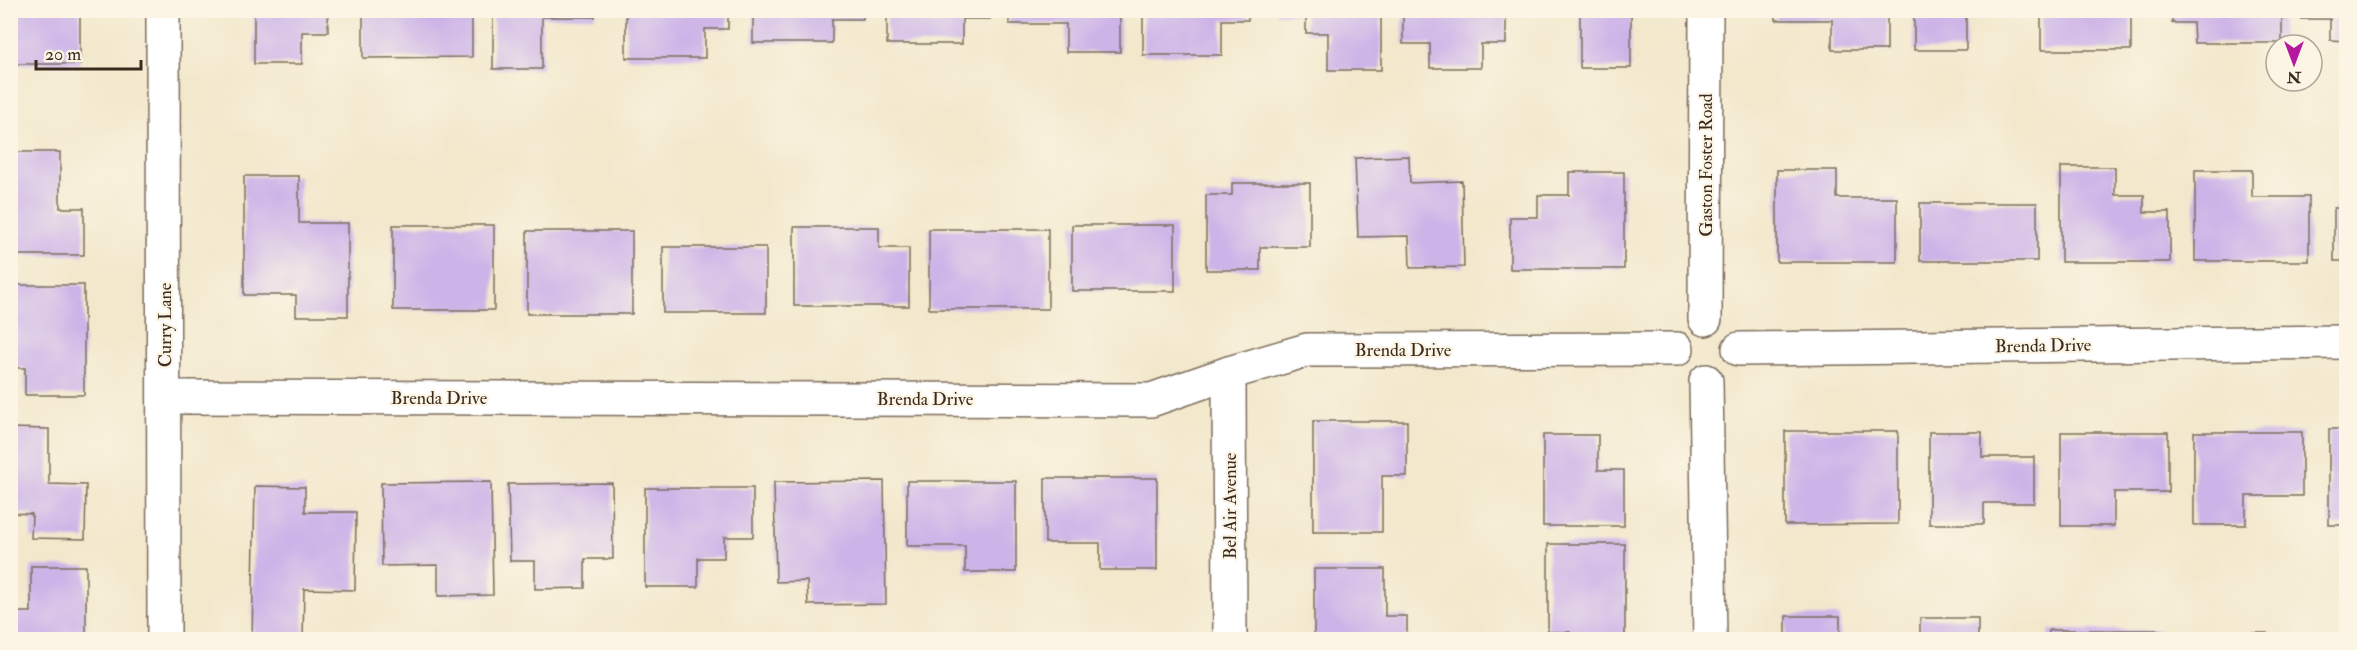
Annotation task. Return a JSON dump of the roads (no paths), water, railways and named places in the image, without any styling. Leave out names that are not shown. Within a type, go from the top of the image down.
[{"type":"street","name":"Curry Lane","points":[[163,10],[164,639]]},
{"type":"street","name":"Gaston Foster Road","points":[[1705,319],[1706,10]]},
{"type":"street","points":[[1705,319],[1725,324],[1732,331],[1739,349],[1731,370],[1723,377],[1706,381],[1686,372],[1680,364],[1677,349],[1680,335],[1686,328],[1705,319]]},
{"type":"street","name":"Brenda Drive","points":[[1739,349],[2346,342]]},
{"type":"street","name":"Brenda Drive","points":[[165,398],[1151,400],[1229,372],[1307,350],[1677,349]]},
{"type":"street","name":"Bel Air Avenue","points":[[1229,372],[1230,639]]},
{"type":"street","points":[[1706,381],[1710,639]]}]
